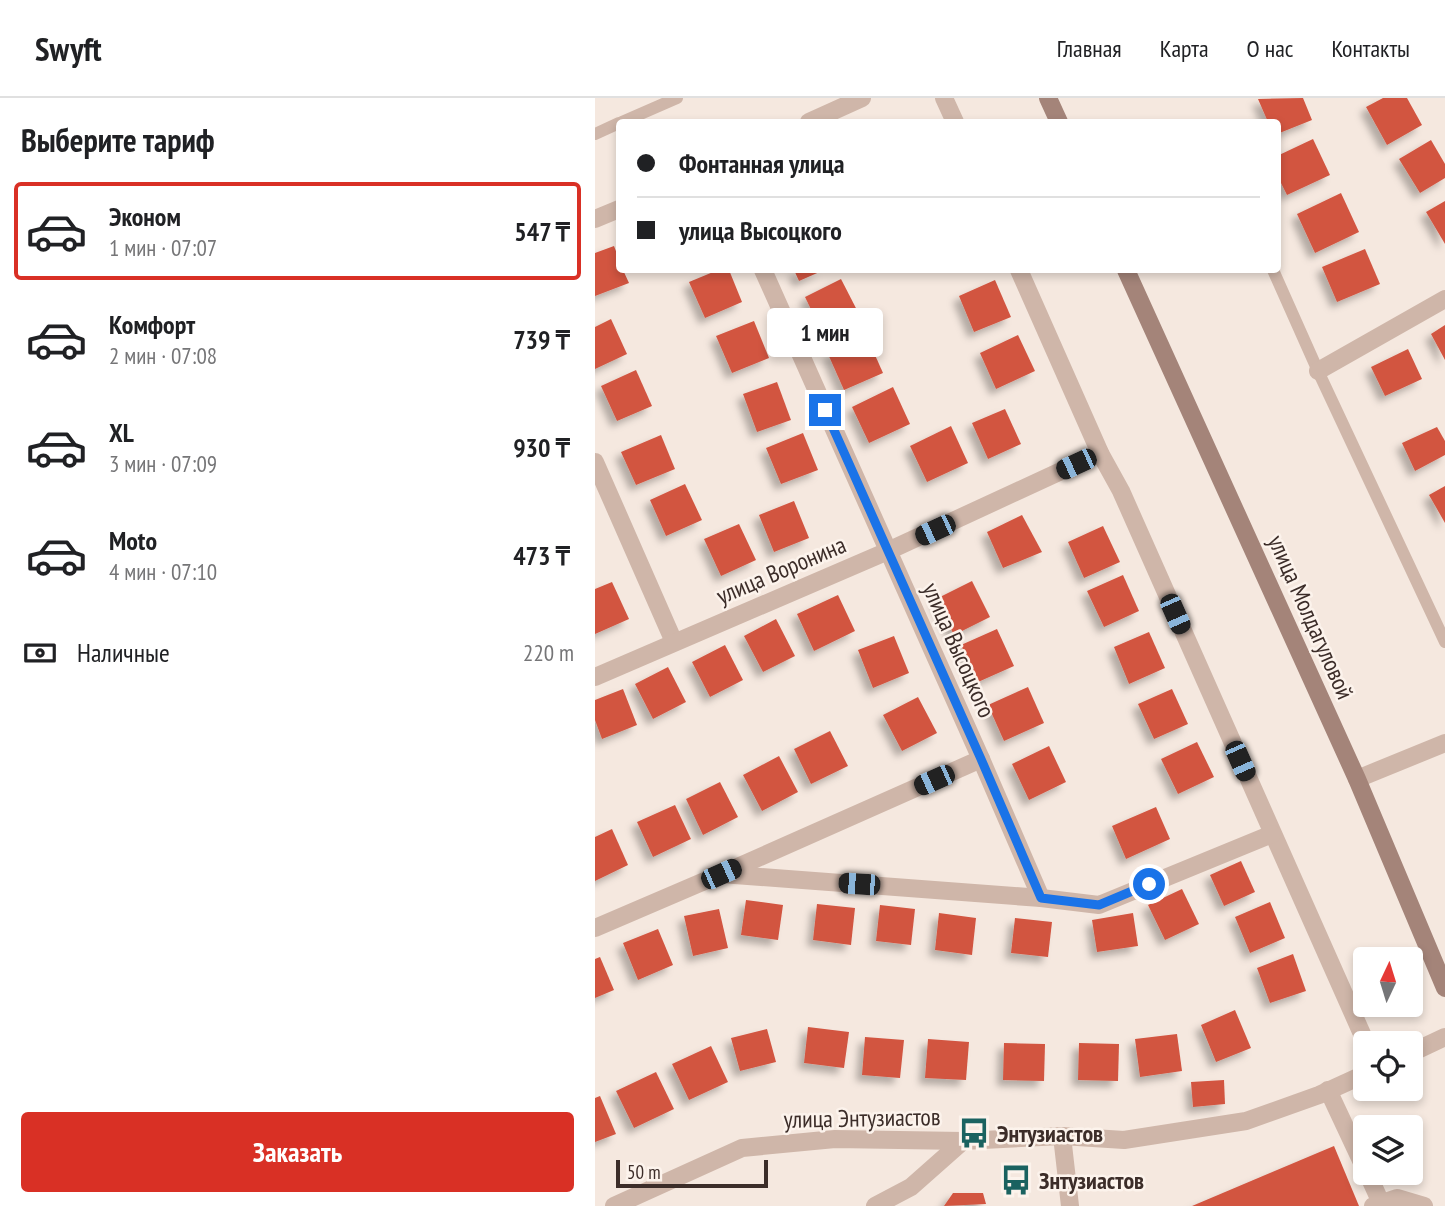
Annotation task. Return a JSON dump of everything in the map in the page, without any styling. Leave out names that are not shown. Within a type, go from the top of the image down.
[{"type":"street","points":[[816,119],[862,98]]},
{"type":"street","points":[[944,98],[954,119]]},
{"type":"street","points":[[1048,98],[1058,119]]},
{"type":"street","points":[[595,219],[616,210]]},
{"type":"street","name":"улица Высоцкого","points":[[763,273],[1041,898]]},
{"type":"street","points":[[1020,273],[1100,453],[1121,491],[1361,1031]]},
{"type":"street","name":"улица Молдагуловой","points":[[1127,273],[1357,779],[1445,988]]},
{"type":"street","points":[[1318,371],[1445,299]]},
{"type":"street","name":"улица Воронина","points":[[595,677],[888,551],[1100,453]]},
{"type":"street","points":[[595,462],[674,642]]},
{"type":"street","points":[[1357,779],[1445,743]]},
{"type":"street","points":[[595,929],[981,759]]},
{"type":"street","points":[[721,874],[1041,898],[1099,905],[1272,834]]},
{"type":"street","points":[[1423,1047],[1445,1037]]},
{"type":"street","name":"улица Энтузиастов","points":[[614,1206],[742,1148],[835,1139],[963,1141],[1062,1136],[1123,1140],[1246,1121],[1353,1079]]},
{"type":"street","points":[[1328,1090],[1353,1143]]},
{"type":"street","points":[[1062,1136],[1070,1206]]},
{"type":"street","points":[[875,1206],[911,1186],[963,1141]]},
{"type":"street","points":[[1371,1185],[1377,1204],[1397,1198],[1424,1206]]},
{"type":"lane","points":[[630,119],[677,98]]},
{"type":"lane","points":[[595,134],[616,125]]},
{"type":"lane","points":[[1274,273],[1445,642]]},
{"type":"building","points":[[1303,98],[1312,120],[1281,132],[1281,119],[1267,119],[1258,99]]},
{"type":"building","points":[[1383,98],[1407,98],[1422,125],[1387,145],[1366,107]]},
{"type":"building","points":[[1313,139],[1330,175],[1287,195],[1281,183],[1281,154]]},
{"type":"building","points":[[1431,140],[1445,164],[1445,178],[1420,193],[1399,159]]},
{"type":"building","points":[[1341,193],[1359,232],[1315,253],[1297,214]]},
{"type":"building","points":[[1445,201],[1445,244],[1426,212]]},
{"type":"building","points":[[614,246],[616,273],[624,273],[629,283],[595,296],[595,253]]},
{"type":"building","points":[[1365,249],[1380,284],[1337,302],[1322,267]]},
{"type":"building","points":[[711,273],[730,273],[742,302],[705,318],[689,282]]},
{"type":"building","points":[[795,273],[817,273],[799,281]]},
{"type":"building","points":[[841,279],[859,314],[822,332],[805,297]]},
{"type":"building","points":[[995,280],[1011,317],[974,332],[959,296]]},
{"type":"building","points":[[611,319],[627,354],[595,369],[595,327]]},
{"type":"building","points":[[754,321],[769,358],[732,373],[716,336]]},
{"type":"building","points":[[1445,325],[1445,360],[1431,334]]},
{"type":"building","points":[[1018,335],[1035,371],[996,389],[980,353]]},
{"type":"building","points":[[867,337],[883,373],[844,390],[828,354]]},
{"type":"building","points":[[1408,349],[1422,379],[1385,396],[1371,367]]},
{"type":"building","points":[[636,370],[652,406],[617,421],[601,386]]},
{"type":"building","points":[[777,382],[791,420],[757,432],[743,394]]},
{"type":"building","points":[[893,387],[910,424],[869,443],[852,407]]},
{"type":"building","points":[[1005,409],[1021,444],[988,459],[972,423]]},
{"type":"building","points":[[951,426],[968,463],[927,482],[910,446]]},
{"type":"building","points":[[1437,427],[1445,441],[1445,455],[1415,471],[1402,443]]},
{"type":"building","points":[[803,433],[818,470],[781,484],[766,448]]},
{"type":"building","points":[[661,435],[675,469],[636,485],[621,452]]},
{"type":"building","points":[[685,484],[702,520],[666,536],[650,500]]},
{"type":"building","points":[[1445,486],[1445,523],[1429,495]]},
{"type":"building","points":[[794,501],[809,538],[774,552],[759,515]]},
{"type":"building","points":[[1022,515],[1042,552],[1003,568],[987,532]]},
{"type":"building","points":[[739,524],[756,560],[721,576],[704,539]]},
{"type":"building","points":[[1103,526],[1120,562],[1084,578],[1068,542]]},
{"type":"building","points":[[1123,575],[1139,611],[1104,627],[1087,591]]},
{"type":"building","points":[[972,581],[990,617],[954,635],[936,599]]},
{"type":"building","points":[[612,582],[629,619],[595,634],[595,589]]},
{"type":"building","points":[[838,595],[855,631],[814,651],[797,614]]},
{"type":"building","points":[[776,619],[795,656],[763,672],[744,636]]},
{"type":"building","points":[[997,629],[1014,666],[978,682],[961,645]]},
{"type":"building","points":[[1149,632],[1165,668],[1129,684],[1114,647]]},
{"type":"building","points":[[894,636],[909,673],[873,688],[858,650]]},
{"type":"building","points":[[725,645],[743,680],[710,697],[692,662]]},
{"type":"building","points":[[668,667],[686,702],[653,719],[635,684]]},
{"type":"building","points":[[1028,687],[1044,723],[1004,741],[988,705]]},
{"type":"building","points":[[623,689],[637,725],[602,739],[595,720],[595,700]]},
{"type":"building","points":[[1172,689],[1188,724],[1154,739],[1138,704]]},
{"type":"building","points":[[918,697],[937,733],[902,751],[883,715]]},
{"type":"building","points":[[830,731],[848,766],[811,784],[794,749]]},
{"type":"building","points":[[1197,742],[1214,777],[1178,794],[1161,759]]},
{"type":"building","points":[[1049,746],[1066,782],[1029,800],[1012,764]]},
{"type":"building","points":[[779,756],[798,792],[762,811],[743,775]]},
{"type":"building","points":[[720,782],[738,817],[703,835],[686,799]]},
{"type":"building","points":[[675,805],[691,839],[653,857],[637,822]]},
{"type":"building","points":[[1156,807],[1170,839],[1126,859],[1112,826]]},
{"type":"building","points":[[612,829],[628,865],[595,881],[595,837]]},
{"type":"building","points":[[1241,861],[1255,892],[1224,906],[1210,875]]},
{"type":"building","points":[[1182,889],[1199,924],[1165,940],[1148,905]]},
{"type":"building","points":[[746,900],[783,905],[778,940],[741,935]]},
{"type":"building","points":[[1270,902],[1285,938],[1250,953],[1235,917]]},
{"type":"building","points":[[817,904],[855,908],[851,945],[813,940]]},
{"type":"building","points":[[880,905],[915,909],[911,945],[876,941]]},
{"type":"building","points":[[719,909],[728,948],[693,956],[684,916]]},
{"type":"building","points":[[939,913],[976,918],[972,955],[935,950]]},
{"type":"building","points":[[1133,913],[1138,946],[1097,952],[1092,920]]},
{"type":"building","points":[[1015,918],[1052,922],[1048,957],[1011,953]]},
{"type":"building","points":[[658,929],[673,965],[638,980],[623,943]]},
{"type":"building","points":[[1293,954],[1306,991],[1270,1003],[1257,968]]},
{"type":"building","points":[[600,957],[614,990],[595,998],[595,959]]},
{"type":"building","points":[[1235,1010],[1251,1048],[1216,1062],[1201,1025]]},
{"type":"building","points":[[808,1027],[849,1032],[844,1068],[804,1063]]},
{"type":"building","points":[[767,1029],[776,1062],[740,1071],[731,1038]]},
{"type":"building","points":[[1177,1034],[1182,1071],[1140,1077],[1135,1039]]},
{"type":"building","points":[[865,1037],[904,1040],[900,1078],[862,1075]]},
{"type":"building","points":[[928,1039],[969,1042],[966,1080],[925,1078]]},
{"type":"building","points":[[1004,1043],[1045,1044],[1044,1081],[1003,1080]]},
{"type":"building","points":[[1079,1043],[1119,1044],[1118,1081],[1078,1080]]},
{"type":"building","points":[[711,1046],[728,1082],[689,1100],[672,1064]]},
{"type":"building","points":[[656,1072],[674,1109],[634,1128],[616,1091]]},
{"type":"building","points":[[1224,1080],[1225,1104],[1193,1107],[1191,1082]]},
{"type":"building","points":[[600,1096],[616,1134],[595,1142],[595,1098]]},
{"type":"building","points":[[1334,1146],[1359,1206],[1192,1206]]},
{"type":"building","points":[[953,1193],[983,1193],[986,1204],[944,1206]]},
{"type":"place","name":"Энтузиастов","points":[[974,1133]]},
{"type":"place","name":"Знтузиастов","points":[[1016,1180]]},
{"type":"route","points":[[825,410],[1041,898],[1099,905],[1149,884]]}]
